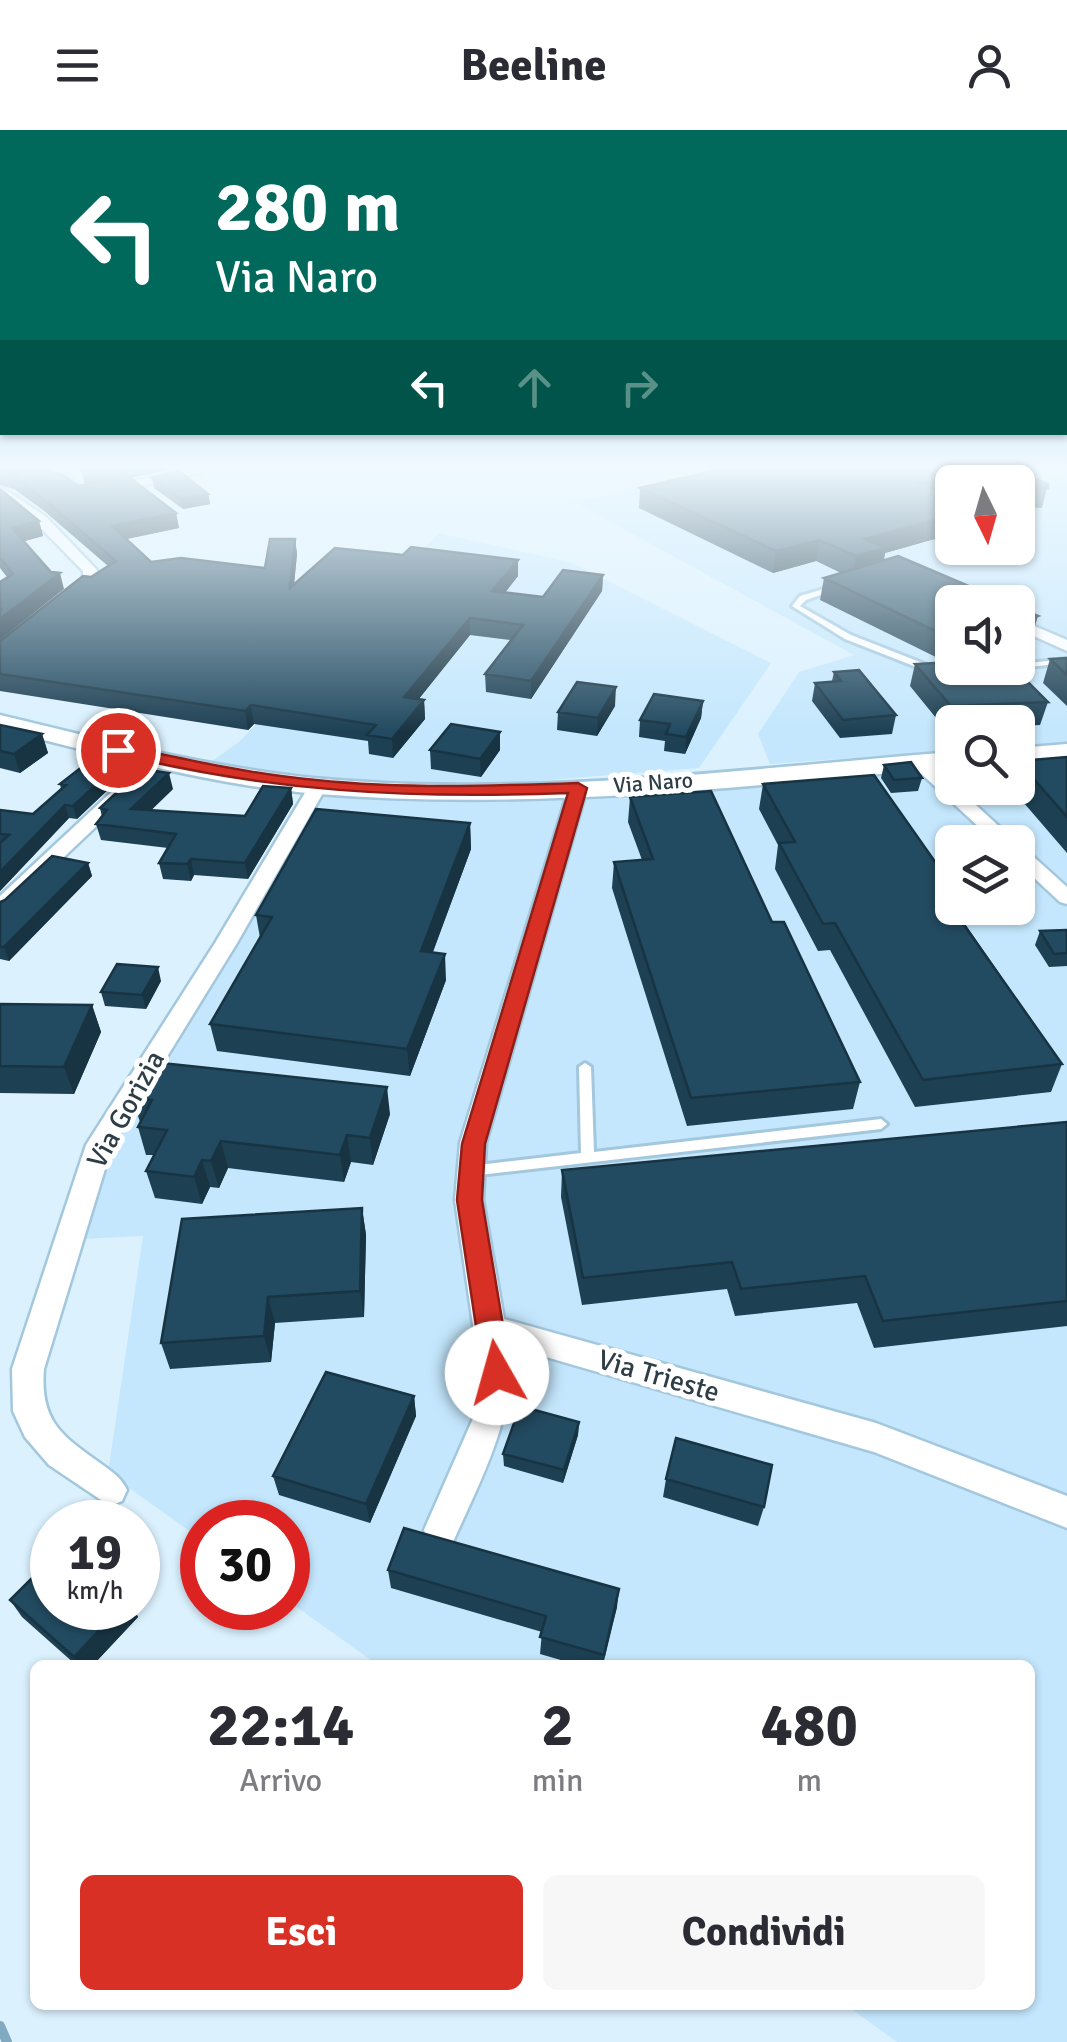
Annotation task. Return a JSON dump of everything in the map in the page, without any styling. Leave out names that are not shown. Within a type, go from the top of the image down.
[{"type":"street","points":[[57,610],[85,588],[92,574],[73,554]]},
{"type":"street","points":[[1035,632],[1067,646]]},
{"type":"street","name":"Via Naro","points":[[0,722],[237,776],[318,786],[457,792],[578,788],[935,761]]},
{"type":"street","points":[[1035,754],[1067,751]]},
{"type":"street","points":[[0,907],[157,759]]},
{"type":"street","points":[[919,762],[988,825]]},
{"type":"street","name":"Via Gorizia","points":[[110,1490],[42,1436],[26,1400],[28,1369],[99,1145],[226,943],[318,786]]},
{"type":"street","points":[[441,1530],[491,1414],[497,1380],[470,1200],[475,1136],[578,788]]},
{"type":"street","points":[[1035,869],[1067,898]]},
{"type":"street","name":"Via Trieste","points":[[491,1328],[876,1438],[1067,1512]]},
{"type":"lane","points":[[846,586],[803,598],[796,606],[848,636],[902,660],[935,669]]},
{"type":"lane","points":[[1035,664],[1067,661]]},
{"type":"lane","points":[[585,1067],[588,1159]]},
{"type":"lane","points":[[470,1170],[881,1124]]},
{"type":"shaded area","points":[[419,554],[533,554],[572,563],[771,663],[699,768],[523,782],[434,782],[328,779],[211,762],[239,742]]},
{"type":"shaded area","points":[[670,554],[935,554],[935,565],[1035,565],[1035,554],[1067,554],[1067,742],[1035,745],[1035,705],[935,705],[935,752],[770,764],[758,734],[799,672],[854,655]]},
{"type":"shaded area","points":[[1067,757],[1067,2042],[897,2042],[853,2010],[1035,2010],[1035,1660],[371,1660],[310,1617],[310,1500],[180,1500],[180,1524],[160,1510],[160,1500],[146,1500],[108,1473],[143,1236],[82,1239],[119,1127],[315,795],[454,801],[935,766],[935,805],[1035,805],[1035,759]]},
{"type":"building","points":[[0,554],[35,554],[51,572],[60,573],[0,619],[0,582],[13,574]]},
{"type":"building","points":[[108,554],[143,554],[151,562],[181,558],[265,568],[267,554],[293,554],[290,588],[328,554],[470,554],[518,560],[492,591],[543,597],[563,570],[603,575],[531,681],[485,674],[523,625],[470,618],[404,697],[424,700],[392,739],[367,735],[376,725],[251,705],[245,711],[0,674],[0,641],[83,576],[91,577],[116,561]]},
{"type":"building","points":[[898,556],[966,585],[935,585],[935,631],[824,578]]},
{"type":"building","points":[[1067,658],[1067,675],[1050,659]]},
{"type":"building","points":[[935,663],[935,685],[1031,685],[1048,702],[950,705],[915,664]]},
{"type":"building","points":[[859,670],[896,715],[843,720],[815,683],[841,681],[834,672]]},
{"type":"building","points":[[577,682],[616,687],[598,718],[558,712]]},
{"type":"building","points":[[654,694],[703,701],[686,737],[666,734],[670,724],[640,720]]},
{"type":"building","points":[[451,724],[500,732],[480,759],[430,750]]},
{"type":"building","points":[[0,725],[42,734],[14,754],[0,751]]},
{"type":"building","points":[[105,749],[129,755],[73,806],[65,805],[0,872],[0,843],[9,835],[0,834],[0,810],[33,814],[66,785],[60,784]]},
{"type":"building","points":[[1067,757],[1067,817],[1035,780],[1035,760]]},
{"type":"building","points":[[911,762],[922,778],[894,780],[884,765]]},
{"type":"building","points":[[142,769],[169,773],[131,809],[245,816],[263,786],[291,788],[245,863],[191,859],[187,864],[159,863],[176,834],[96,824],[107,810],[100,808]]},
{"type":"building","points":[[874,775],[935,862],[935,925],[964,925],[1062,1064],[923,1080],[835,923],[823,924],[779,843],[795,842],[763,784]]},
{"type":"building","points":[[711,791],[772,922],[784,922],[860,1082],[691,1098],[614,862],[653,859],[630,797]]},
{"type":"building","points":[[316,809],[470,823],[421,951],[445,954],[407,1049],[210,1024],[272,917],[256,915]]},
{"type":"building","points":[[52,856],[88,863],[0,947],[0,902]]},
{"type":"building","points":[[1067,930],[1067,953],[1054,954],[1040,931]]},
{"type":"building","points":[[117,964],[158,967],[142,995],[101,992]]},
{"type":"building","points":[[0,1004],[92,1005],[64,1067],[0,1066]]},
{"type":"building","points":[[152,1062],[387,1087],[370,1138],[347,1135],[340,1155],[221,1141],[211,1161],[202,1160],[194,1177],[146,1171],[167,1130],[138,1127],[152,1100],[132,1098]]},
{"type":"building","points":[[1067,1122],[1067,1301],[883,1321],[865,1276],[741,1289],[732,1262],[583,1278],[562,1170]]},
{"type":"building","points":[[362,1208],[360,1291],[268,1297],[264,1336],[161,1343],[182,1219]]},
{"type":"building","points":[[326,1372],[414,1396],[366,1504],[273,1476]]},
{"type":"building","points":[[520,1406],[579,1422],[564,1470],[503,1454]]},
{"type":"building","points":[[676,1438],[772,1465],[764,1507],[666,1479]]},
{"type":"building","points":[[404,1528],[619,1589],[604,1655],[540,1637],[546,1616],[388,1570]]},
{"type":"building","points":[[30,1580],[30,1618],[10,1600]]},
{"type":"building","points":[[44,1630],[99,1630],[74,1657]]},
{"type":"waterway","points":[[0,2026],[7,2042]]},
{"type":"route","points":[[118,750],[237,776],[318,786],[457,792],[578,788],[474,1144],[470,1200],[497,1373]]}]
